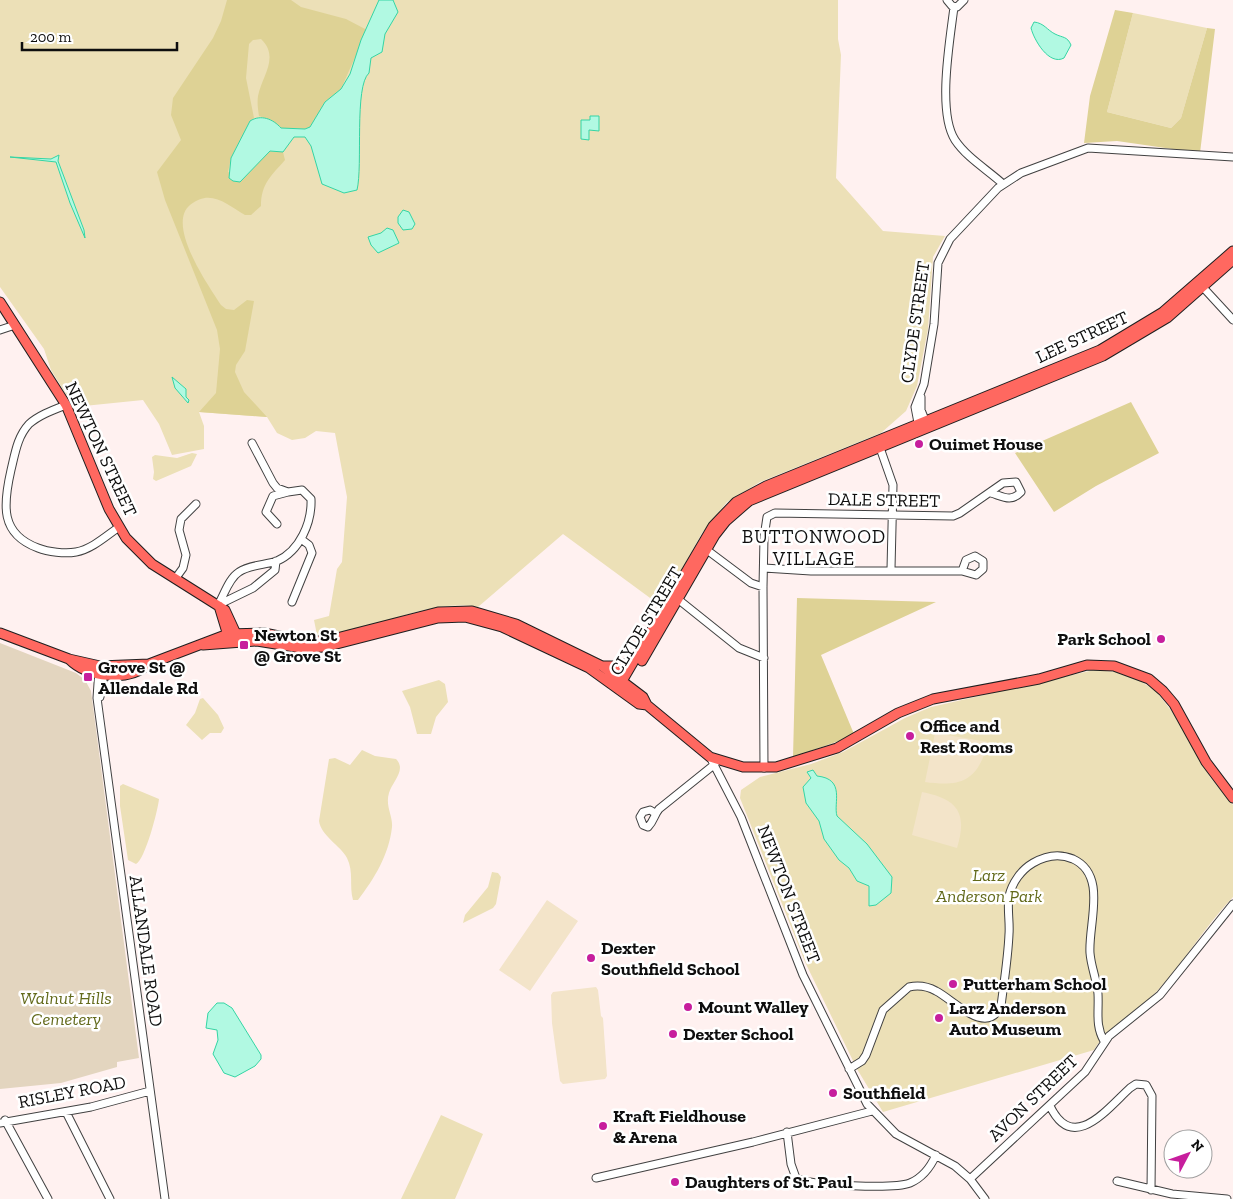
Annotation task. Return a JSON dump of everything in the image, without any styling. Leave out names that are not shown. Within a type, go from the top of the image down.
[{"type":"main road","name":"LEE STREET","points":[[1201,286],[1233,251]]},
{"type":"main road","name":"LEE STREET","points":[[923,426],[1100,350],[1164,312],[1201,286],[1233,260]]},
{"type":"main road","name":"NEWTON STREET","points":[[0,302],[66,405],[119,527],[140,554],[175,579],[218,605],[229,615],[233,637]]},
{"type":"main road","name":"CLYDE STREET","points":[[622,686],[676,598],[720,516],[742,498],[766,486],[923,426]]},
{"type":"main road","name":"CLYDE STREET","points":[[622,686],[636,659],[676,598]]},
{"type":"main road","name":"NEWTON STREET","points":[[233,637],[264,633],[303,641],[325,641],[438,612],[472,611],[506,620],[602,666],[622,686]]},
{"type":"main road","name":"NEWTON STREET","points":[[233,637],[301,648],[325,647],[438,618],[465,617],[487,622],[513,632],[589,668],[643,697],[647,706],[713,760]]},
{"type":"main road","points":[[0,633],[69,659],[77,667],[100,672],[149,664],[203,645],[233,637]]},
{"type":"main road","name":"CLYDE STREET","points":[[602,666],[621,666],[636,659]]},
{"type":"main road","points":[[713,760],[743,767],[764,768],[784,766],[837,748],[898,713],[933,699],[1039,679],[1087,665],[1114,666],[1149,679],[1163,691],[1174,704],[1206,762],[1233,798]]},
{"type":"street","points":[[947,0],[954,7]]},
{"type":"street","points":[[954,7],[960,6],[964,0]]},
{"type":"street","points":[[954,7],[946,95],[947,112],[954,138],[961,148],[1003,184]]},
{"type":"street","name":"CLYDE STREET","points":[[923,426],[921,396],[934,324],[936,285],[942,255],[950,239],[1003,184],[1050,161],[1088,148],[1233,157]]},
{"type":"street","points":[[1201,286],[1233,320]]},
{"type":"street","points":[[0,330],[15,326]]},
{"type":"street","points":[[66,405],[34,420],[20,436],[8,484],[5,510],[6,520],[16,537],[25,544],[42,550],[57,552],[76,552],[89,547],[119,527]]},
{"type":"street","points":[[252,443],[273,484],[277,488],[288,492]]},
{"type":"street","points":[[878,444],[892,478],[894,516],[891,569]]},
{"type":"street","points":[[218,605],[240,571],[276,561],[289,552],[301,539],[312,514],[311,499],[302,490],[273,496],[266,512],[277,524]]},
{"type":"street","name":"DALE STREET","points":[[764,568],[765,520],[771,515],[953,516],[960,514],[990,493]]},
{"type":"street","points":[[175,579],[183,568],[186,555],[179,530],[181,519],[196,504]]},
{"type":"street","points":[[292,602],[312,553],[310,545],[301,539]]},
{"type":"street","points":[[704,547],[751,584],[763,587]]},
{"type":"street","points":[[218,605],[253,588],[275,570],[276,561]]},
{"type":"street","points":[[764,768],[764,568],[811,571],[891,569],[962,571]]},
{"type":"street","points":[[676,598],[739,648],[764,658]]},
{"type":"street","name":"ALLANDALE ROAD","points":[[100,672],[97,689],[99,708],[165,1199]]},
{"type":"street","points":[[655,814],[713,760]]},
{"type":"street","name":"NEWTON STREET","points":[[713,760],[741,817],[800,969],[849,1069],[874,1113],[896,1134],[948,1160],[970,1179],[985,1199]]},
{"type":"street","points":[[849,1069],[862,1061],[866,1055],[883,1010],[909,987],[926,986],[966,1013],[981,1019],[990,1018],[998,1012],[1001,1006],[1009,935],[1009,896],[1022,872],[1035,862],[1054,855],[1068,857],[1078,862],[1089,875],[1094,907],[1090,942],[1091,964],[1098,995],[1096,1021],[1104,1041]]},
{"type":"street","name":"AVON STREET","points":[[970,1179],[1085,1072],[1104,1041],[1160,994],[1233,904]]},
{"type":"street","points":[[1050,1106],[1056,1119],[1063,1125],[1079,1127],[1096,1119],[1136,1084],[1146,1085],[1152,1096],[1151,1190]]},
{"type":"street","name":"RISLEY ROAD","points":[[2,1121],[66,1112],[150,1091]]},
{"type":"street","points":[[66,1112],[110,1199]]},
{"type":"street","points":[[596,1178],[874,1113]]},
{"type":"street","points":[[2,1121],[48,1199]]},
{"type":"street","points":[[788,1132],[791,1164],[796,1178],[817,1184],[910,1183],[926,1171],[936,1155]]},
{"type":"street","points":[[1117,1181],[1172,1194],[1226,1199]]},
{"type":"green space","points":[[0,0],[838,0],[838,39],[841,55],[836,178],[883,231],[945,236],[933,257],[928,329],[917,386],[906,411],[881,433],[760,482],[727,502],[702,533],[661,606],[563,534],[478,607],[457,606],[437,608],[357,629],[317,635],[314,620],[329,616],[337,569],[342,562],[347,497],[335,433],[316,431],[305,438],[292,440],[277,433],[267,417],[199,412],[204,426],[204,449],[172,455],[159,424],[143,400],[74,407],[51,370],[44,349],[0,287]]},
{"type":"green space","points":[[1133,13],[1207,28],[1181,118],[1171,128],[1107,112]]},
{"type":"green space","points":[[192,453],[197,454],[191,466],[156,481],[153,479],[152,457],[155,455],[177,458]]},
{"type":"green space","name":"Walnut Hills Cemetery","points":[[0,643],[76,673],[85,680],[91,691],[139,1058],[117,1062],[117,1067],[61,1083],[0,1089]]},
{"type":"green space","name":"Larz Anderson Park","points":[[1094,670],[1117,672],[1137,679],[1156,691],[1173,713],[1210,777],[1233,805],[1233,897],[1158,990],[1108,1033],[1094,1050],[883,1112],[857,1069],[805,962],[740,798],[741,790],[760,777],[811,764],[843,752],[905,718],[931,707]]},
{"type":"green space","points":[[439,680],[445,684],[448,702],[436,717],[431,734],[417,734],[410,707],[402,691]]},
{"type":"green space","points":[[203,698],[218,715],[224,728],[221,733],[210,733],[202,740],[186,725],[195,713],[200,699]]},
{"type":"green space","points":[[362,750],[375,756],[396,759],[400,767],[388,798],[392,827],[388,847],[370,884],[358,900],[353,900],[350,868],[347,858],[323,831],[319,821],[329,759],[335,758],[350,765]]},
{"type":"green space","points":[[123,784],[159,799],[147,845],[140,861],[136,864],[128,860],[120,806],[120,786]]},
{"type":"green space","points":[[492,872],[498,873],[501,877],[496,904],[493,908],[463,923],[465,915],[488,887]]},
{"type":"green space","points":[[441,1115],[483,1134],[455,1199],[401,1199]]},
{"type":"shaded area","points":[[227,0],[291,0],[301,7],[346,19],[367,30],[341,89],[325,102],[310,127],[305,129],[281,128],[271,120],[259,116],[258,96],[268,67],[269,53],[261,39],[253,40],[249,44],[246,78],[254,118],[250,121],[231,158],[228,172],[243,179],[255,164],[270,151],[283,152],[285,160],[265,186],[261,198],[261,206],[251,215],[245,215],[225,203],[212,198],[198,200],[190,205],[184,214],[183,226],[192,255],[207,284],[221,305],[226,309],[234,310],[247,300],[254,301],[245,351],[236,365],[235,372],[244,392],[267,417],[199,412],[216,393],[220,349],[217,330],[165,200],[157,172],[181,140],[171,115],[173,98],[213,38],[221,21]]},
{"type":"shaded area","points":[[379,0],[393,0],[398,12],[385,34],[382,52],[371,58],[369,73],[364,81],[360,109],[359,179],[357,190],[344,193],[322,184],[311,146],[305,137],[294,137],[283,152],[270,151],[240,182],[229,178],[231,158],[250,121],[258,118],[267,118],[281,128],[305,129],[310,127],[325,102],[341,89],[350,74],[361,40]]},
{"type":"shaded area","points":[[1115,10],[1133,13],[1107,112],[1171,128],[1181,118],[1207,28],[1215,29],[1200,153],[1117,141],[1084,143],[1090,96]]},
{"type":"shaded area","points":[[1034,22],[1068,40],[1071,45],[1064,58],[1058,60],[1043,50],[1035,39],[1031,28]]},
{"type":"shaded area","points":[[590,116],[599,116],[599,131],[589,130],[589,140],[581,139],[581,120],[590,120]]},
{"type":"shaded area","points":[[59,155],[58,161],[84,230],[85,238],[70,203],[56,162],[10,157],[51,159]]},
{"type":"shaded area","points":[[403,210],[409,212],[415,224],[412,229],[403,230],[398,223],[398,217]]},
{"type":"shaded area","points":[[387,228],[393,230],[399,243],[378,253],[371,245],[368,237],[381,233]]},
{"type":"shaded area","points":[[172,377],[186,389],[188,403],[175,388]]},
{"type":"shaded area","points":[[1131,402],[1159,453],[1096,486],[1054,512],[1015,453]]},
{"type":"shaded area","points":[[797,598],[936,602],[821,655],[854,734],[793,757]]},
{"type":"shaded area","points":[[935,733],[988,742],[979,765],[967,779],[949,783],[925,782]]},
{"type":"shaded area","points":[[813,770],[817,776],[832,782],[836,792],[837,816],[867,844],[892,877],[891,893],[876,905],[869,906],[869,886],[857,881],[849,868],[839,860],[824,839],[819,821],[806,803],[803,787],[811,778],[807,772]]},
{"type":"shaded area","points":[[922,792],[944,799],[957,809],[961,825],[957,848],[912,835]]},
{"type":"shaded area","points":[[547,900],[578,921],[530,991],[499,970]]},
{"type":"shaded area","points":[[596,987],[601,1016],[603,1018],[607,1076],[605,1079],[563,1084],[560,1081],[552,1023],[551,995],[553,992]]},
{"type":"shaded area","points":[[217,1003],[224,1003],[232,1008],[261,1055],[261,1059],[255,1066],[235,1077],[224,1073],[213,1054],[218,1040],[217,1030],[206,1028],[208,1013]]},
{"type":"place","name":"Ouimet House","points":[[919,444]]},
{"type":"place","name":"Park School","points":[[1161,639]]},
{"type":"place","name":"Newton St @ Grove St","points":[[244,645]]},
{"type":"place","name":"Grove St @ Allendale Rd","points":[[88,677]]},
{"type":"place","name":"Office and Rest Rooms","points":[[910,736]]},
{"type":"place","name":"Dexter Southfield School","points":[[591,958]]},
{"type":"place","name":"Putterham School","points":[[953,984]]},
{"type":"place","name":"Mount Walley","points":[[688,1007]]},
{"type":"place","name":"Larz Anderson Auto Museum","points":[[939,1018]]},
{"type":"place","name":"Dexter School","points":[[673,1034]]},
{"type":"place","name":"Southfield","points":[[833,1093]]},
{"type":"place","name":"Kraft Fieldhouse & Arena","points":[[603,1126]]},
{"type":"place","name":"Daughters of St. Paul","points":[[675,1182]]},
{"type":"district","name":"BUTTONWOOD VILLAGE","points":[[814,547]]}]
